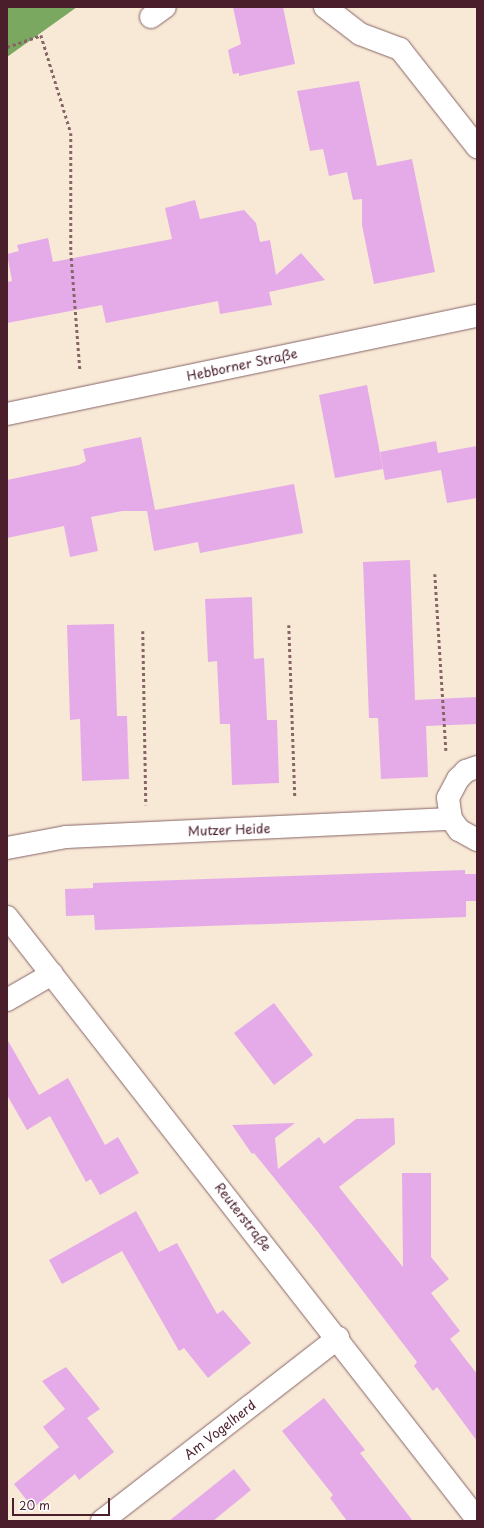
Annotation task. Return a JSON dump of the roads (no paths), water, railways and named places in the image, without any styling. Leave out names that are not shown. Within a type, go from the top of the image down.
[{"type":"street","points":[[325,7],[360,34],[400,49],[477,147]]},
{"type":"street","points":[[350,7],[360,34]]},
{"type":"street","name":"Hebborner Straße","points":[[7,414],[477,316]]},
{"type":"street","points":[[477,768],[466,772],[458,779],[448,798],[451,820],[459,830],[477,840]]},
{"type":"street","name":"Mutzer Heide","points":[[7,848],[66,837],[451,820]]},
{"type":"street","name":"Reuterstraße","points":[[7,917],[338,1338],[477,1519]]},
{"type":"street","points":[[7,1000],[52,974]]},
{"type":"street","name":"Am Vogelherd","points":[[102,1521],[338,1338]]}]
